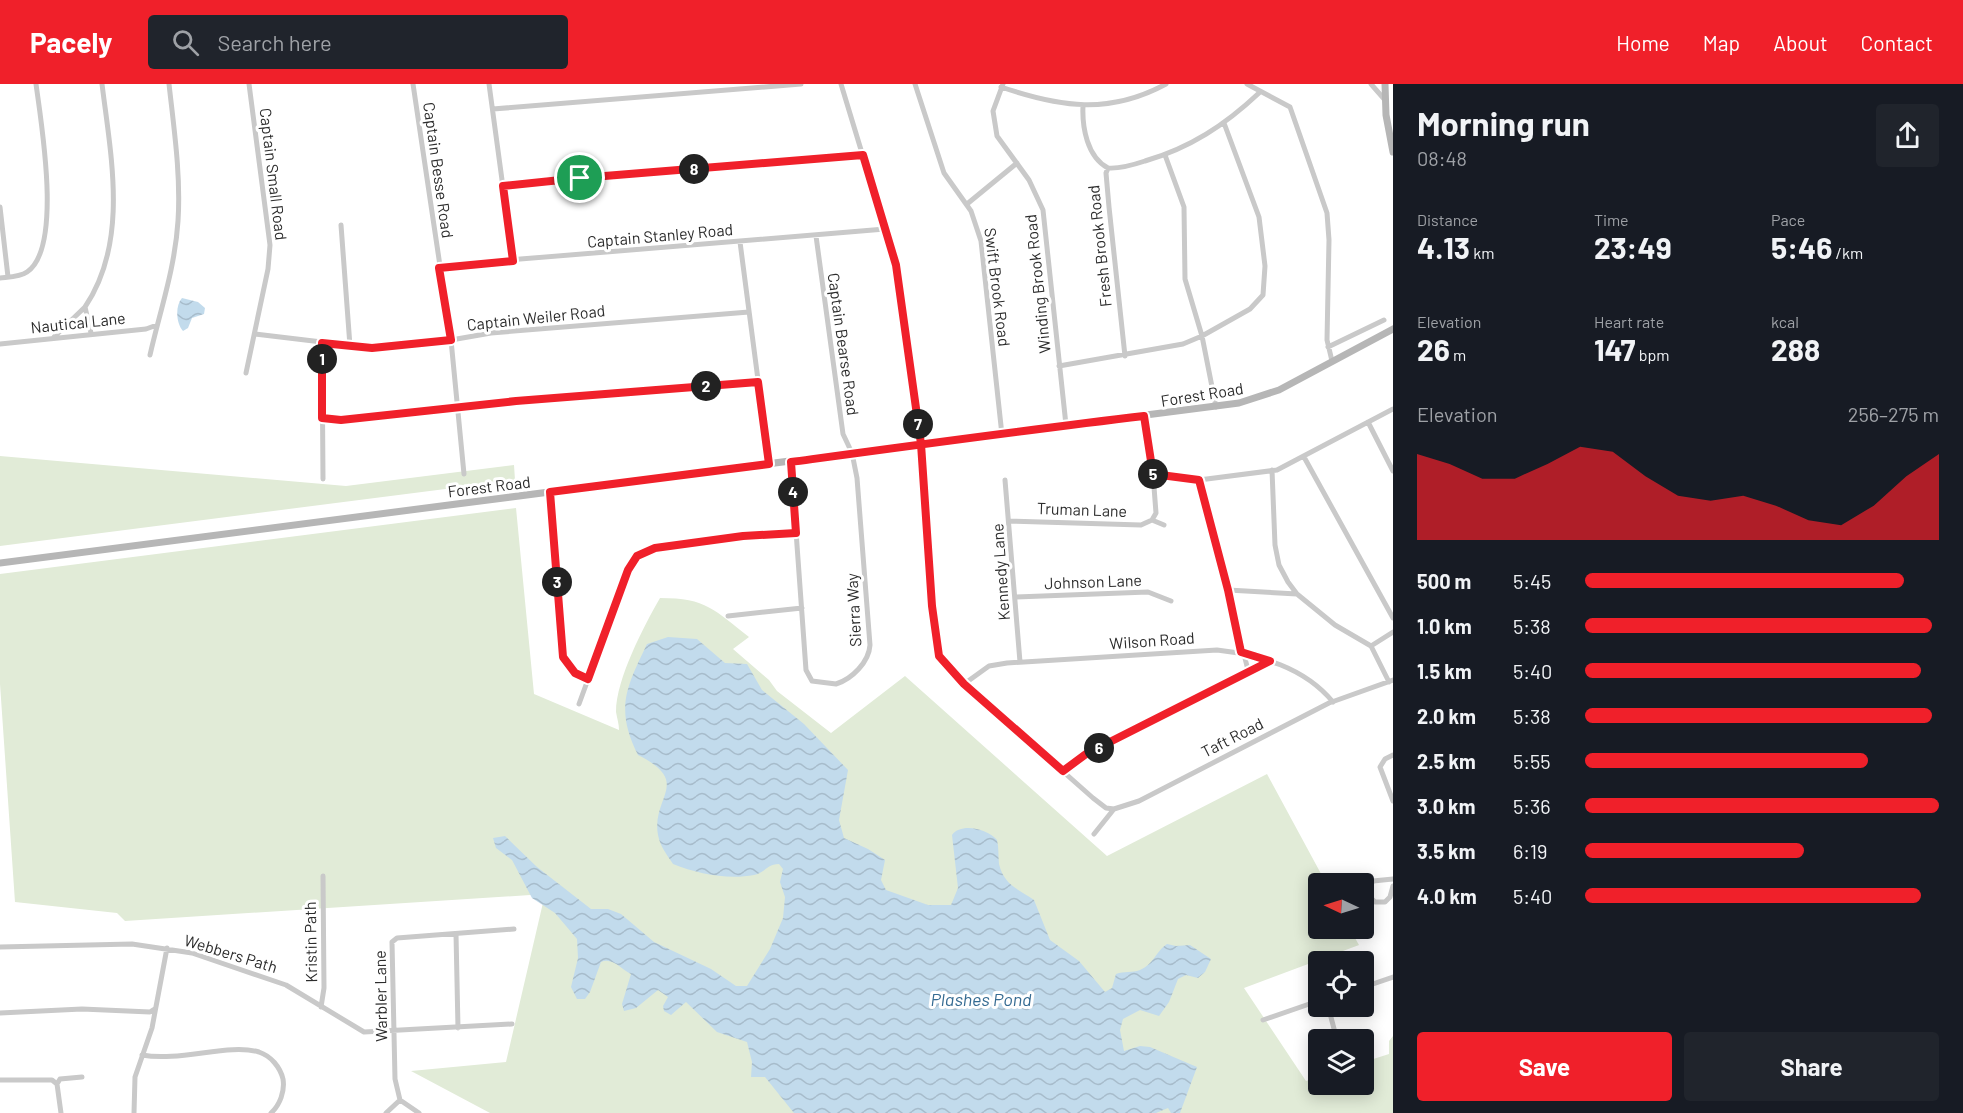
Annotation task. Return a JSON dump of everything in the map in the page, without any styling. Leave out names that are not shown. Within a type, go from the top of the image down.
[{"type":"main road","points":[[1385,84],[1385,100],[1393,152]]},
{"type":"main road","name":"Forest Road","points":[[0,563],[1216,407],[1266,396],[1393,329]]},
{"type":"street","points":[[0,278],[24,274],[33,267],[41,250],[46,227],[47,178],[36,84]]},
{"type":"street","points":[[52,338],[85,307],[103,274],[112,226],[114,187],[102,84]]},
{"type":"street","points":[[150,355],[171,271],[178,221],[176,152],[169,84]]},
{"type":"street","name":"Captain Small Road","points":[[246,373],[268,268],[270,245],[249,84]]},
{"type":"street","name":"Captain Besse Road","points":[[413,84],[451,340],[464,474]]},
{"type":"street","points":[[489,84],[513,261]]},
{"type":"street","points":[[493,109],[801,84]]},
{"type":"street","points":[[841,84],[896,265],[921,444],[936,648],[943,663],[964,684],[1098,802],[1106,808],[1114,809]]},
{"type":"street","name":"Swift Brook Road","points":[[915,84],[944,173],[967,204],[981,241],[1002,435]]},
{"type":"street","points":[[1002,86],[1049,102],[1083,106],[1127,100],[1166,84]]},
{"type":"street","points":[[1247,84],[1259,93],[1284,103],[1292,111],[1327,213],[1328,347],[1332,361]]},
{"type":"street","points":[[1371,84],[1385,100]]},
{"type":"street","name":"Winding Brook Road","points":[[1002,86],[993,111],[993,124],[1001,144],[1036,191],[1043,210],[1066,425]]},
{"type":"street","points":[[1108,168],[1128,166],[1194,143],[1224,123],[1259,93]]},
{"type":"street","name":"Fresh Brook Road","points":[[1083,106],[1083,126],[1088,142],[1095,157],[1108,168],[1106,173],[1109,207],[1125,356]]},
{"type":"street","points":[[1059,366],[1183,344],[1202,336],[1258,303],[1263,296],[1265,283],[1259,217],[1224,123]]},
{"type":"street","points":[[503,186],[863,155]]},
{"type":"street","points":[[1165,155],[1184,207],[1183,268],[1202,336],[1216,407]]},
{"type":"street","points":[[967,204],[1017,163]]},
{"type":"street","points":[[0,207],[8,277]]},
{"type":"street","points":[[341,225],[350,346]]},
{"type":"street","name":"Captain Stanley Road","points":[[439,268],[885,229]]},
{"type":"street","name":"Captain Bearse Road","points":[[816,236],[843,434],[852,453]]},
{"type":"street","points":[[740,242],[769,464]]},
{"type":"street","points":[[85,307],[91,333]]},
{"type":"street","name":"Captain Weiler Road","points":[[255,334],[372,348],[451,340],[491,333],[749,312]]},
{"type":"street","points":[[1328,347],[1384,320]]},
{"type":"street","name":"Nautical Lane","points":[[0,344],[146,329],[157,325]]},
{"type":"street","points":[[322,343],[323,479]]},
{"type":"street","points":[[322,418],[358,418],[458,406],[758,382]]},
{"type":"street","points":[[1153,474],[1199,480],[1272,470],[1304,457],[1393,408]]},
{"type":"street","points":[[1144,416],[1153,474],[1155,513],[1152,520],[1164,525]]},
{"type":"street","points":[[1368,422],[1393,471]]},
{"type":"street","name":"Sierra Way","points":[[791,462],[805,661],[809,677],[817,683],[840,683],[867,659],[870,645],[857,478],[852,453]]},
{"type":"street","points":[[1304,457],[1393,618]]},
{"type":"street","points":[[1272,470],[1277,557],[1288,582],[1298,594],[1335,625],[1371,646],[1391,681]]},
{"type":"street","name":"Kennedy Lane","points":[[1005,480],[1020,662]]},
{"type":"street","points":[[1199,480],[1228,590],[1241,652],[1248,670]]},
{"type":"street","points":[[550,492],[563,657],[575,673],[588,679]]},
{"type":"street","name":"Truman Lane","points":[[1009,521],[1141,525],[1152,520]]},
{"type":"street","points":[[579,704],[628,570],[637,556],[655,548],[743,536],[796,533]]},
{"type":"street","points":[[1228,590],[1298,594]]},
{"type":"street","name":"Johnson Lane","points":[[1015,597],[1148,592],[1171,602]]},
{"type":"street","points":[[728,616],[802,608]]},
{"type":"street","points":[[1371,646],[1393,632]]},
{"type":"street","name":"Wilson Road","points":[[964,684],[989,666],[1209,650],[1241,652],[1270,661],[1297,673],[1323,690],[1333,702]]},
{"type":"street","points":[[1063,771],[1086,754],[1248,670],[1270,661]]},
{"type":"street","name":"Taft Road","points":[[1114,809],[1139,801],[1333,702],[1391,681]]},
{"type":"street","points":[[1393,755],[1385,759],[1380,767],[1393,801]]},
{"type":"street","points":[[1094,834],[1114,809]]},
{"type":"street","name":"Kristin Path","points":[[321,1007],[324,988],[323,876]]},
{"type":"street","points":[[1393,879],[1373,881],[1368,890],[1370,897],[1375,902],[1385,902],[1390,897],[1393,886]]},
{"type":"street","name":"Warbler Lane","points":[[400,1100],[395,1079],[392,942],[397,938],[514,929]]},
{"type":"street","points":[[456,934],[458,1028]]},
{"type":"street","name":"Webbers Path","points":[[0,947],[107,944],[167,948],[192,953],[266,976],[286,985],[358,1030],[393,1031],[512,1024]]},
{"type":"street","points":[[134,1113],[135,1077],[152,1028],[153,1010],[167,948]]},
{"type":"street","points":[[1374,984],[1393,977]]},
{"type":"street","points":[[1263,1020],[1308,1004]]},
{"type":"street","points":[[0,1013],[82,1008],[150,1012],[153,1010]]},
{"type":"street","points":[[142,1054],[160,1058],[245,1051],[266,1054],[274,1061],[283,1080],[281,1099],[271,1113]]},
{"type":"street","points":[[61,1113],[57,1084],[60,1079],[82,1077]]},
{"type":"street","points":[[0,1080],[52,1080],[57,1084]]},
{"type":"street","points":[[386,1113],[400,1100],[419,1113]]},
{"type":"green space","points":[[0,456],[346,486],[514,465],[515,480],[0,546]]},
{"type":"green space","points":[[516,508],[534,694],[619,730],[616,712],[617,699],[632,653],[660,598],[676,599],[689,600],[709,607],[749,637],[733,649],[769,680],[777,691],[831,733],[905,676],[1107,856],[1267,774],[1321,873],[1308,873],[1308,939],[1356,939],[1359,945],[1343,951],[1308,951],[1308,964],[1244,988],[1306,1081],[1308,1080],[1308,1095],[1374,1095],[1374,1059],[1389,1054],[1389,1041],[1393,1036],[1393,1113],[490,1113],[411,1071],[506,1062],[545,894],[125,921],[117,913],[15,902],[0,684],[0,574]]},
{"type":"water","points":[[182,298],[198,302],[205,308],[204,314],[192,318],[188,328],[183,331],[177,314]]},
{"type":"water","name":"Plashes Pond","points":[[668,637],[697,639],[725,663],[747,664],[762,690],[804,724],[848,770],[839,820],[844,838],[885,860],[881,880],[886,890],[928,905],[951,905],[958,888],[952,835],[962,829],[974,828],[997,840],[999,864],[1004,877],[1012,886],[1034,900],[1050,940],[1079,961],[1105,992],[1112,988],[1116,974],[1137,971],[1145,967],[1167,944],[1190,945],[1211,959],[1205,972],[1198,978],[1186,975],[1178,979],[1169,1002],[1159,1016],[1140,1010],[1123,1019],[1120,1030],[1124,1051],[1140,1046],[1150,1047],[1197,1067],[1180,1113],[1171,1113],[1168,1108],[1156,1113],[794,1113],[765,1077],[751,1077],[752,1062],[747,1042],[717,1032],[686,1002],[671,1015],[664,1011],[663,1006],[668,997],[658,990],[636,1008],[624,1011],[622,1004],[631,974],[613,962],[601,962],[590,992],[585,999],[577,999],[571,987],[578,958],[577,939],[555,913],[532,898],[512,860],[496,848],[493,838],[505,836],[537,867],[591,909],[608,909],[621,914],[654,942],[711,969],[736,986],[747,986],[770,949],[783,918],[785,897],[780,882],[783,869],[779,864],[772,865],[754,875],[734,877],[713,875],[673,864],[660,843],[657,822],[667,782],[654,765],[638,755],[631,739],[625,711],[629,686],[647,644]]},
{"type":"route","points":[[580,178],[503,186],[513,261],[439,268],[451,340],[372,348],[322,343],[321,382],[322,418],[341,420],[458,406],[758,382],[769,464],[550,492],[563,657],[575,673],[588,679],[628,570],[637,556],[655,548],[743,536],[796,533],[791,462],[921,444],[1002,435],[1066,425],[1144,416],[1153,474],[1177,479],[1199,480],[1228,590],[1241,652],[1270,661],[1248,670],[1086,754],[1063,771],[964,684],[943,663],[936,648],[921,444],[896,265],[863,155],[580,178]]}]
